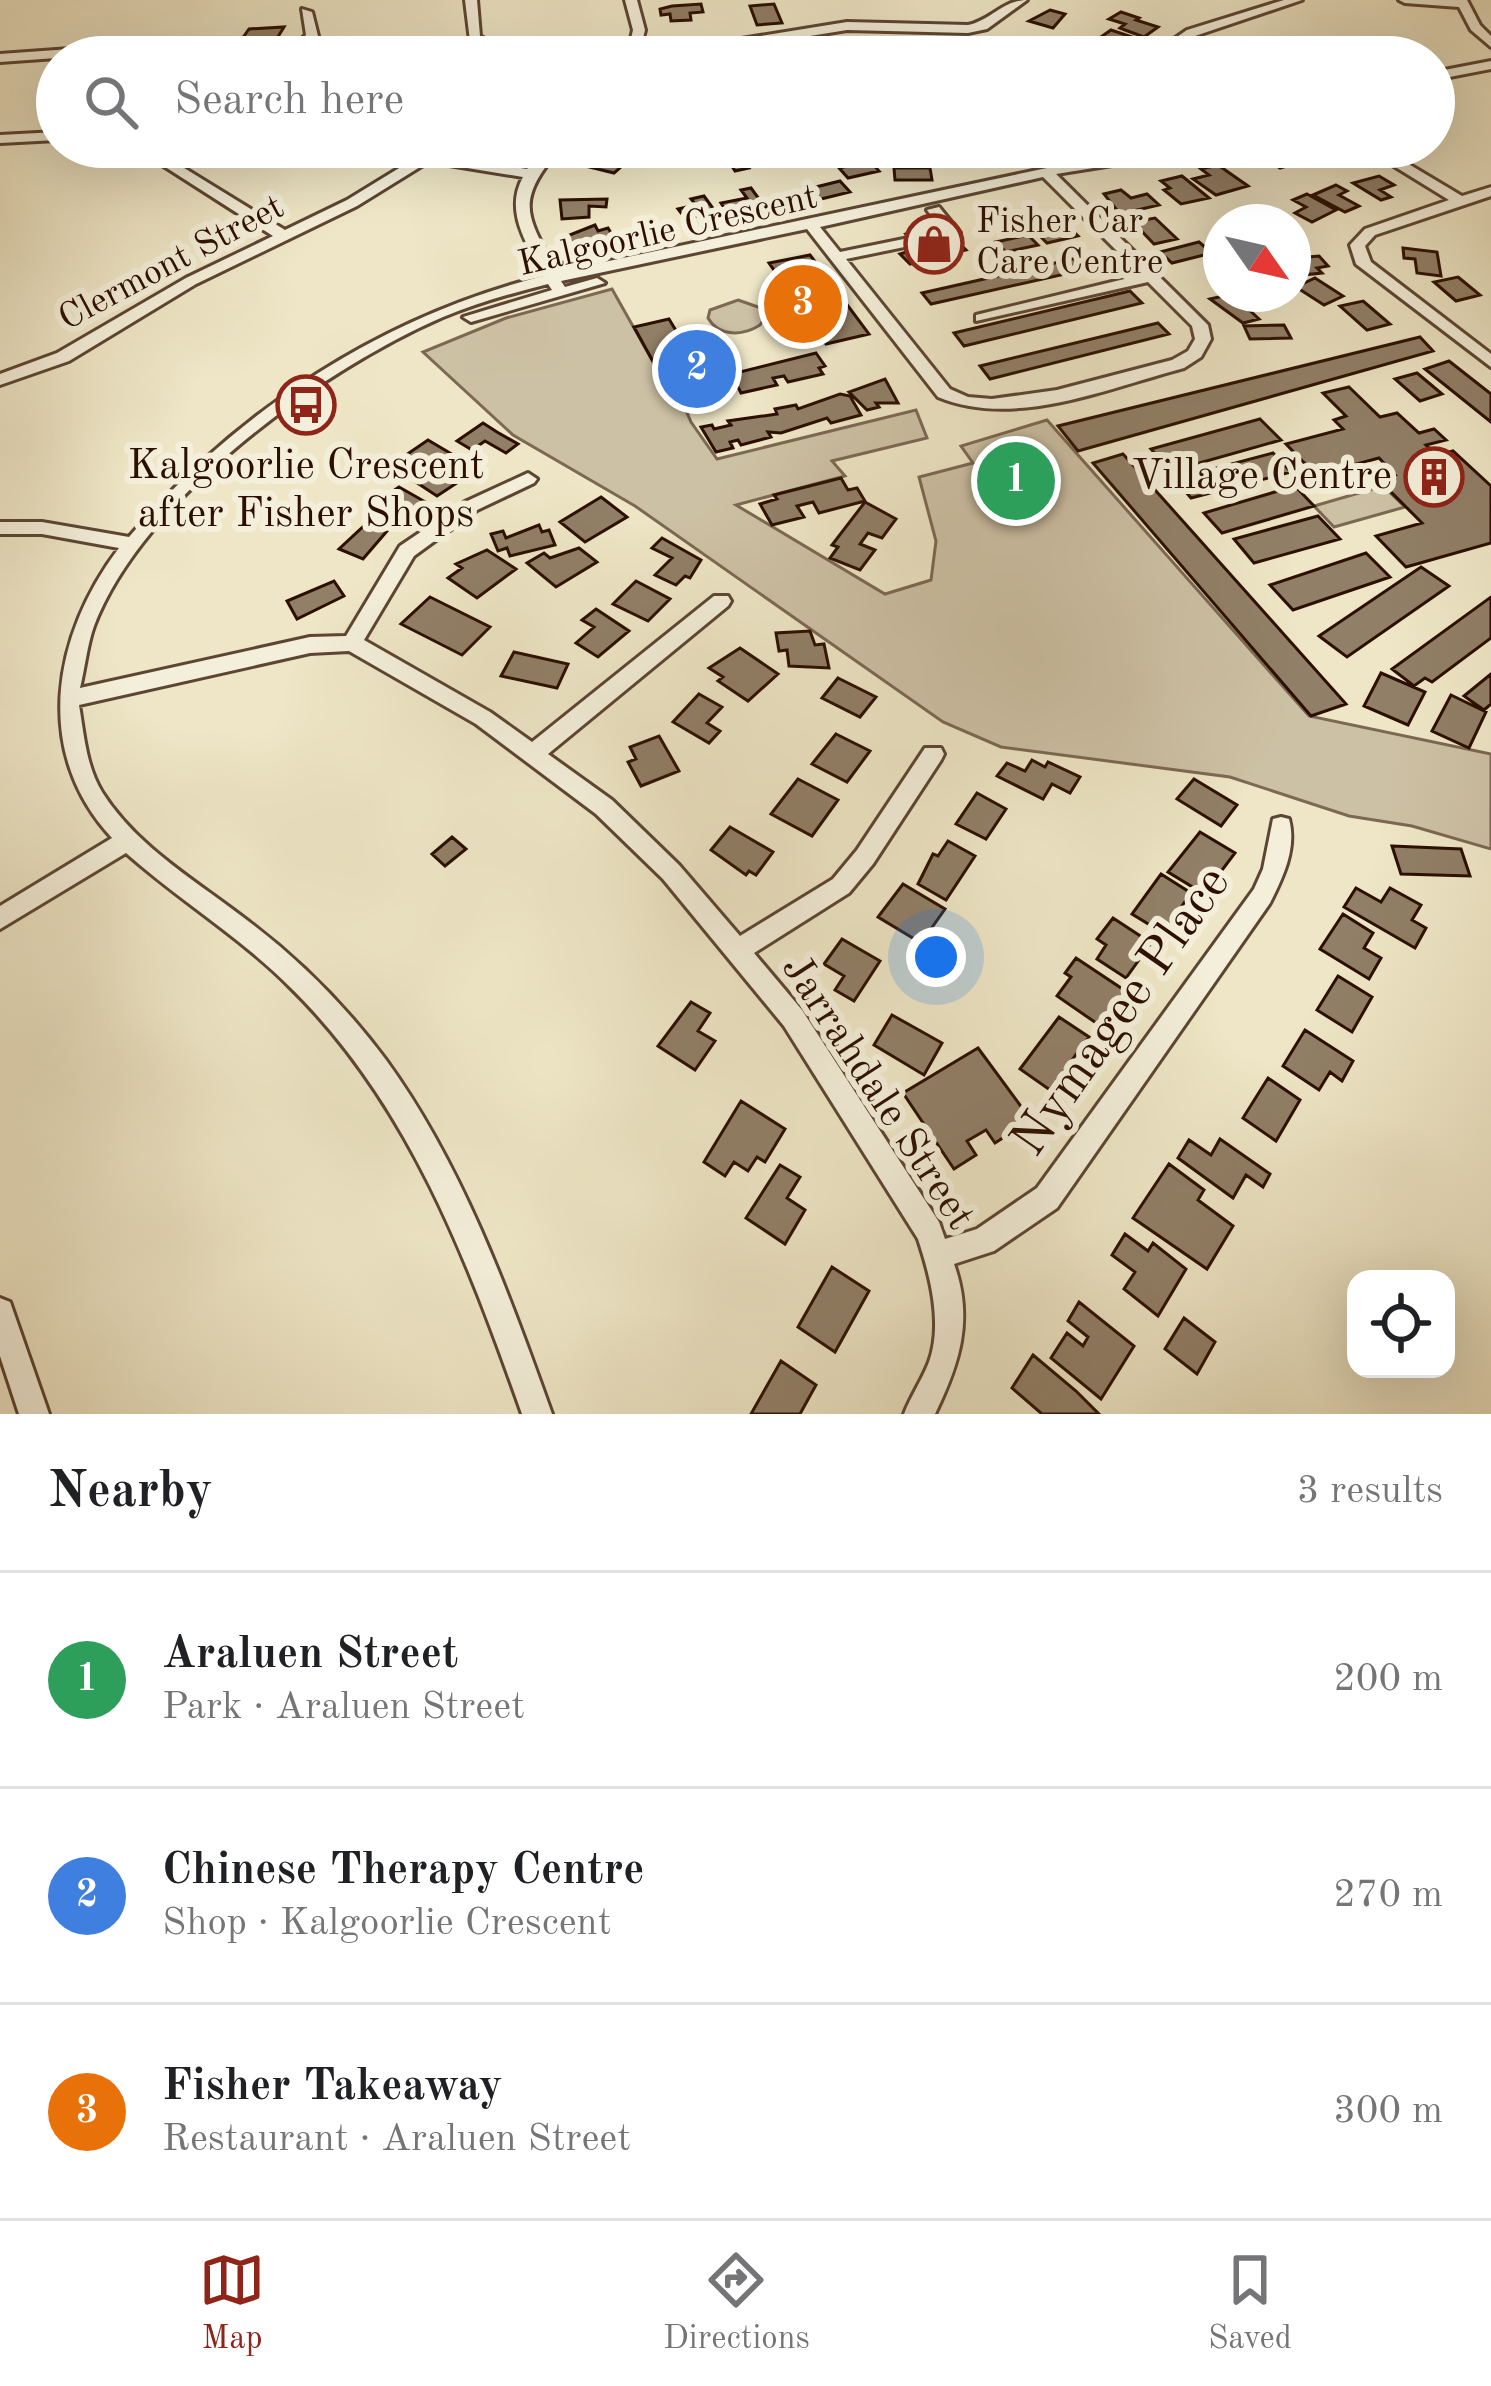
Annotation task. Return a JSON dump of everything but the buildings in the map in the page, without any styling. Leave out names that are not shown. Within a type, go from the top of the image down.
[{"type":"street","points":[[472,0],[474,36]]},
{"type":"street","points":[[631,0],[634,36]]},
{"type":"street","points":[[785,36],[847,26],[968,29],[983,26],[1021,0]]},
{"type":"street","points":[[1186,36],[1296,0]]},
{"type":"street","points":[[1405,0],[1461,2],[1491,43]]},
{"type":"street","points":[[306,12],[312,36]]},
{"type":"street","points":[[1474,20],[1491,32]]},
{"type":"street","points":[[0,58],[36,55]]},
{"type":"street","points":[[1455,72],[1491,65]]},
{"type":"street","points":[[0,139],[36,137]]},
{"type":"street","points":[[175,168],[284,236]]},
{"type":"street","name":"Clermont Street","points":[[0,380],[63,357],[191,281],[352,202],[401,168]]},
{"type":"street","points":[[504,168],[527,173]]},
{"type":"street","points":[[532,168],[520,205],[529,236],[555,284]]},
{"type":"street","name":"Kalgoorlie Crescent","points":[[537,1414],[482,1260],[427,1148],[383,1078],[341,1024],[267,950],[127,842],[94,802],[76,761],[68,699],[92,605],[130,544],[216,456],[338,372],[555,284],[1131,168]]},
{"type":"street","points":[[1405,168],[1460,201]]},
{"type":"street","points":[[814,230],[944,393],[980,407],[997,408],[1178,364],[1196,354],[1203,338],[1200,325],[1054,180]]},
{"type":"street","name":"Kalgoorlie Crescent","points":[[814,230],[934,211],[1054,180]]},
{"type":"street","points":[[1491,191],[1370,232],[1357,252],[1364,264],[1491,362]]},
{"type":"street","points":[[836,257],[953,233],[934,211]]},
{"type":"street","points":[[876,223],[893,245]]},
{"type":"street","points":[[982,318],[1151,277]]},
{"type":"street","points":[[68,699],[310,645],[352,643],[407,551],[471,506],[528,478]]},
{"type":"street","points":[[0,528],[42,528],[130,544]]},
{"type":"street","points":[[532,754],[721,601]]},
{"type":"street","name":"Jarrahdale Street","points":[[352,643],[424,680],[604,807],[670,872],[793,1018],[929,1232],[938,1255],[945,1278],[949,1340],[944,1363],[920,1414]]},
{"type":"street","points":[[737,950],[841,886],[866,857],[933,754]]},
{"type":"street","name":"Nymagee Place","points":[[938,1255],[998,1234],[1047,1198],[1262,896],[1275,868],[1281,826]]},
{"type":"street","points":[[0,919],[127,842]]},
{"type":"street","points":[[0,1312],[34,1414]]},
{"type":"shaded area","points":[[612,289],[661,376],[673,380],[691,422],[717,459],[916,410],[927,438],[832,461],[845,476],[736,505],[885,594],[931,580],[936,541],[919,477],[973,463],[961,446],[1047,420],[1309,716],[1491,754],[1491,849],[1412,826],[1349,816],[1230,777],[1001,747],[943,722],[635,506],[513,435],[423,352],[506,318]]},
{"type":"shaded area","points":[[738,300],[761,308],[765,317],[760,325],[732,333],[718,329],[708,318],[710,310]]},
{"type":"shaded area","points":[[1383,486],[1405,507],[1334,527],[1314,506]]},
{"type":"place","name":"Fisher Car Care Centre","points":[[934,244]]},
{"type":"place","name":"Fisher Takeaway","points":[[803,304]]},
{"type":"place","name":"Chinese Therapy Centre","points":[[697,369]]},
{"type":"place","name":"Kalgoorlie Crescent after Fisher Shops","points":[[306,405]]},
{"type":"place","name":"Village Centre","points":[[1434,477]]},
{"type":"place","name":"Araluen Street","points":[[1016,481]]}]
